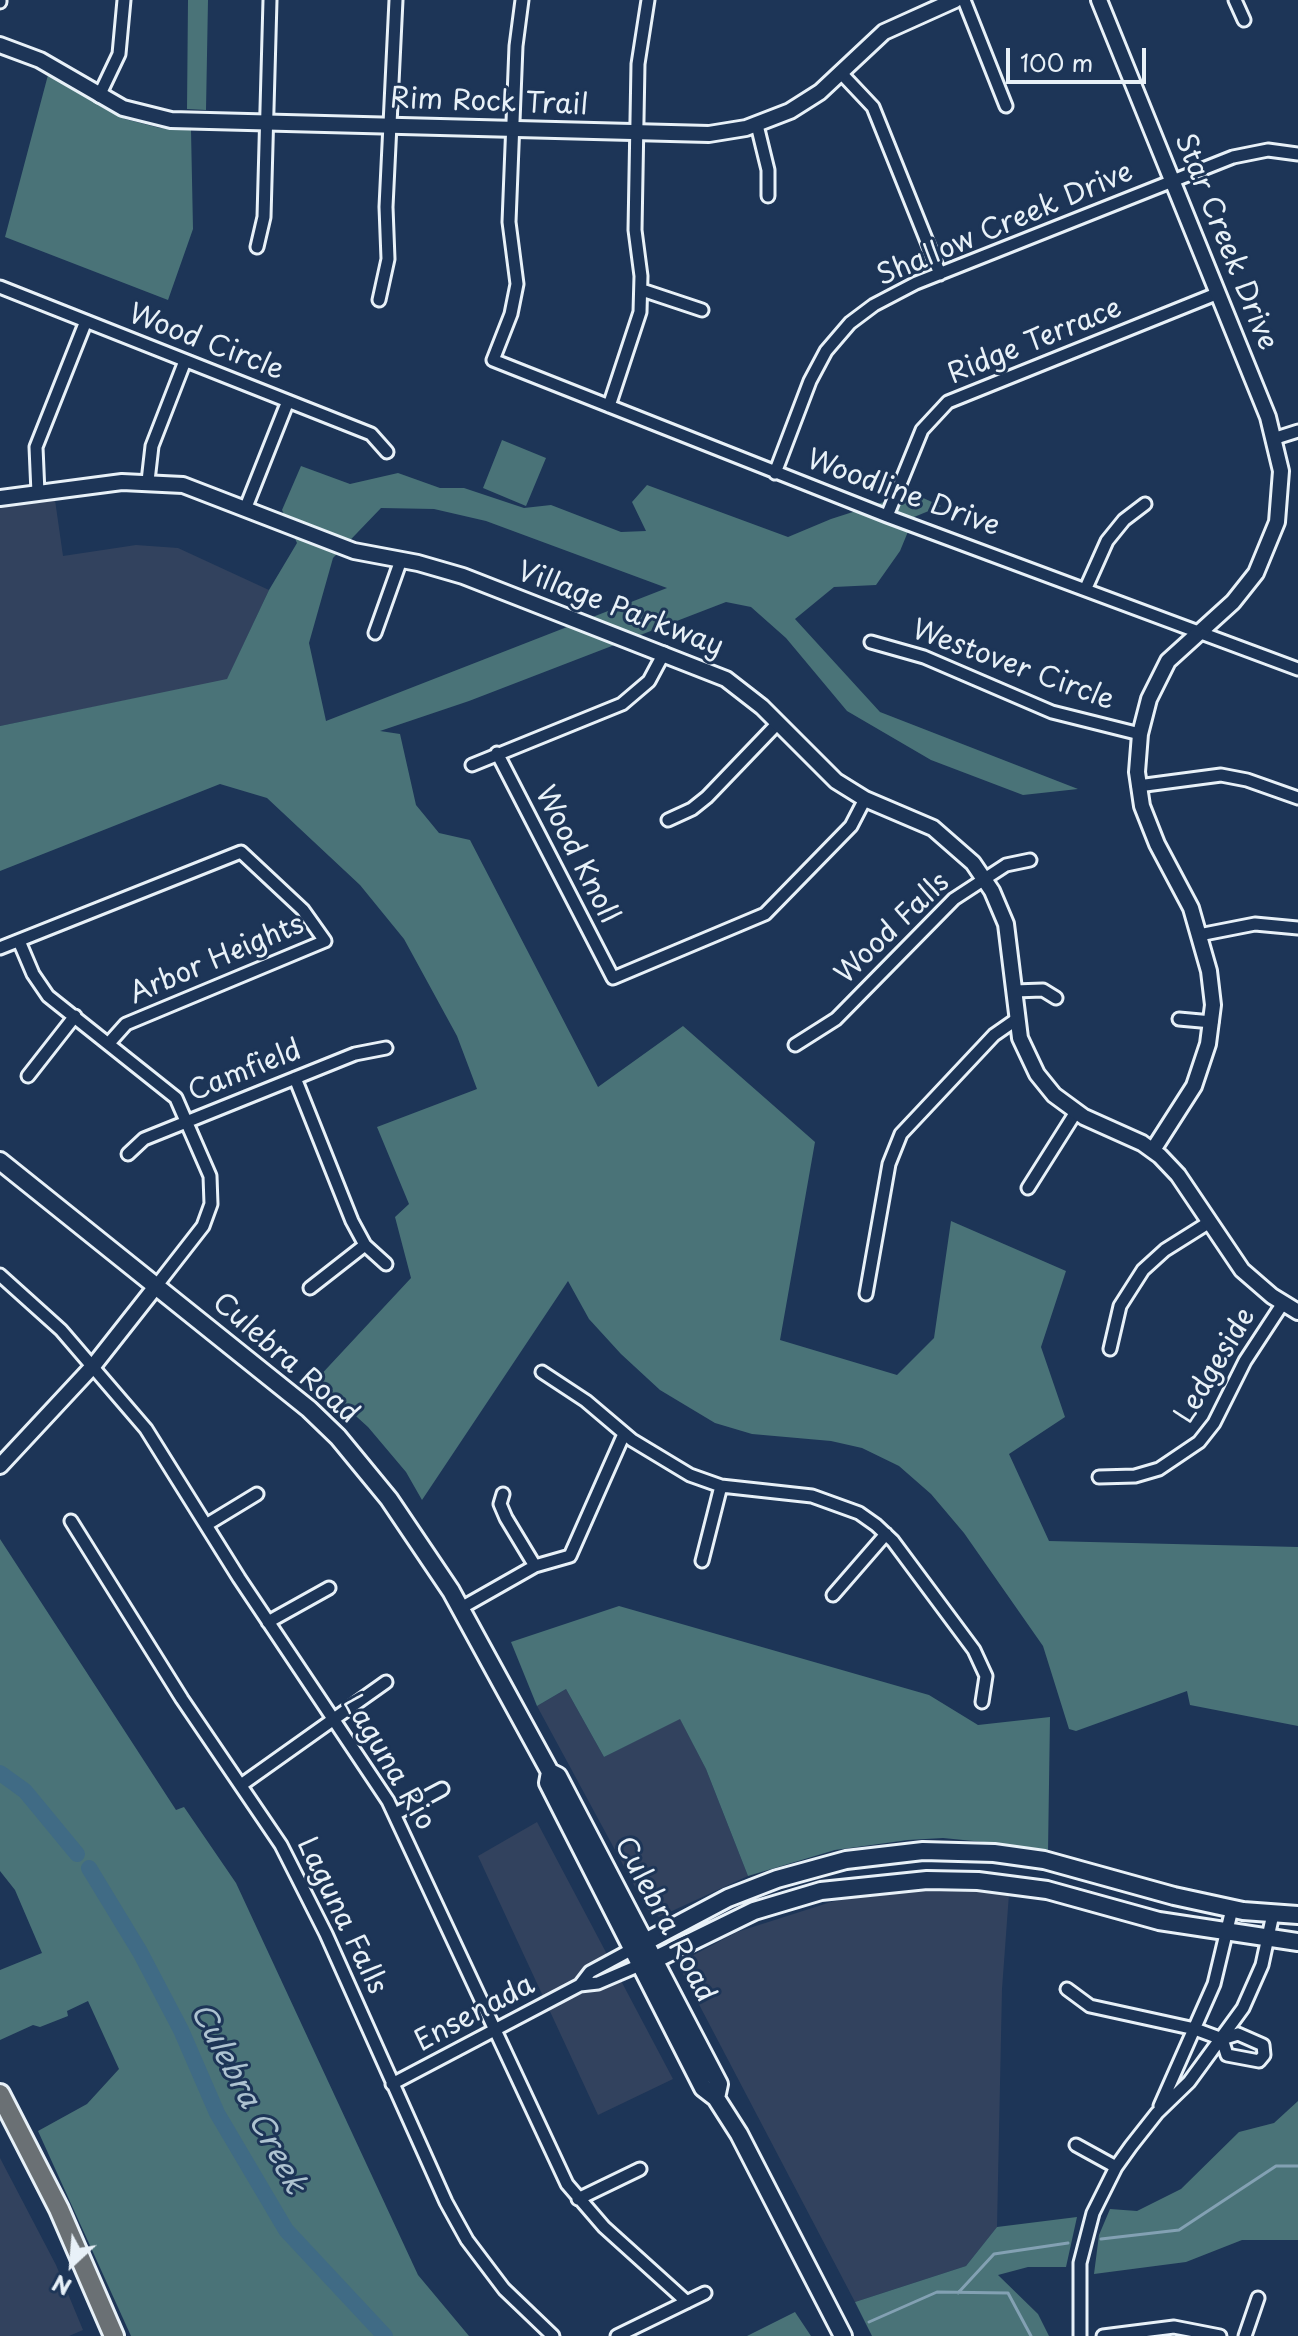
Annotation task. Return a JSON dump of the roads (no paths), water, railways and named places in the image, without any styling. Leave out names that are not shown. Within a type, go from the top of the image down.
[{"type":"main road","name":"Culebra Road","points":[[0,1161],[278,1382],[338,1437],[389,1499],[461,1608],[550,1772],[558,1776],[644,1953],[719,2084],[716,2098],[773,2197],[843,2336]]},
{"type":"main road","points":[[644,1953],[746,1890],[846,1860],[885,1853],[956,1851],[1044,1860],[1154,1892],[1232,1909],[1298,1915]]},
{"type":"main road","points":[[644,1953],[754,1911],[821,1891],[874,1883],[978,1881],[1047,1890],[1159,1921],[1298,1942]]},
{"type":"main road","points":[[746,1890],[754,1911]]},
{"type":"main road","points":[[0,2094],[54,2199],[113,2336]]},
{"type":"street","points":[[99,96],[119,54],[124,0]]},
{"type":"street","points":[[257,247],[264,217],[270,0]]},
{"type":"street","points":[[379,300],[388,269],[386,207],[396,0]]},
{"type":"street","points":[[514,129],[516,46],[522,0]]},
{"type":"street","points":[[609,406],[635,333],[642,290],[635,230],[637,133],[640,38],[648,0]]},
{"type":"street","name":"Rim Rock Trail","points":[[0,45],[40,60],[99,96],[129,110],[164,119],[717,134],[757,125],[808,100],[884,32],[955,0]]},
{"type":"street","points":[[964,0],[1006,106]]},
{"type":"street","name":"Star Creek Drive","points":[[1099,0],[1276,438],[1282,489],[1271,541],[1245,588],[1168,661],[1149,699],[1140,734],[1138,786],[1150,827],[1182,886],[1199,935],[1213,991],[1212,1022],[1194,1086],[1153,1150]]},
{"type":"street","points":[[1235,0],[1244,20]]},
{"type":"street","points":[[840,72],[873,107],[940,274]]},
{"type":"street","points":[[757,125],[766,157],[768,196]]},
{"type":"street","name":"Woodline Drive","points":[[514,129],[509,222],[517,284],[511,314],[493,360],[887,516],[1298,669]]},
{"type":"street","name":"Shallow Creek Drive","points":[[775,473],[810,381],[837,336],[874,305],[940,274],[1244,154],[1268,150],[1298,154]]},
{"type":"street","name":"Wood Circle","points":[[0,287],[371,434],[387,452]]},
{"type":"street","points":[[642,290],[702,310]]},
{"type":"street","name":"Ridge Terrace","points":[[887,516],[922,430],[948,402],[1216,294]]},
{"type":"street","points":[[38,493],[36,447],[86,321]]},
{"type":"street","points":[[148,481],[152,446],[185,361]]},
{"type":"street","points":[[246,507],[288,401]]},
{"type":"street","points":[[1276,438],[1298,431]]},
{"type":"street","name":"Village Parkway","points":[[0,498],[148,481],[199,489],[354,551],[450,572],[726,679],[778,723],[819,767],[865,799],[933,828],[961,850],[984,878],[1006,924],[1017,1019],[1024,1051],[1037,1074],[1054,1095],[1076,1112],[1153,1150],[1178,1175],[1242,1270],[1298,1312]]},
{"type":"street","points":[[1086,588],[1107,541],[1124,520],[1145,504]]},
{"type":"street","points":[[375,633],[401,560]]},
{"type":"street","name":"Westover Circle","points":[[871,642],[924,657],[1052,712],[1140,734]]},
{"type":"street","points":[[472,765],[622,704],[649,681],[664,653]]},
{"type":"street","points":[[668,820],[692,809],[707,797],[778,723]]},
{"type":"street","name":"Wood Knoll","points":[[497,753],[613,978],[765,914],[851,826],[865,799]]},
{"type":"street","points":[[1138,786],[1221,775],[1298,798]]},
{"type":"street","name":"Arbor Heights","points":[[19,941],[241,852],[303,910],[325,941],[126,1024],[109,1043]]},
{"type":"street","name":"Wood Falls","points":[[795,1045],[836,1019],[946,906],[984,878],[1012,863],[1030,860]]},
{"type":"street","points":[[1199,935],[1255,924],[1298,928]]},
{"type":"street","points":[[0,948],[19,941],[41,988],[168,1090],[188,1121],[210,1176],[211,1204],[195,1238],[94,1365],[0,1466]]},
{"type":"street","points":[[1014,991],[1043,990],[1056,998]]},
{"type":"street","points":[[28,1076],[75,1016]]},
{"type":"street","points":[[866,1294],[896,1142],[912,1120],[994,1035],[1017,1019]]},
{"type":"street","points":[[1179,1019],[1212,1022]]},
{"type":"street","name":"Camfield","points":[[128,1154],[144,1139],[355,1054],[386,1048]]},
{"type":"street","points":[[295,1078],[352,1221],[365,1245],[386,1264]]},
{"type":"street","points":[[1028,1188],[1076,1112]]},
{"type":"street","points":[[1110,1349],[1120,1306],[1143,1270],[1165,1250],[1208,1223]]},
{"type":"street","points":[[310,1288],[365,1245]]},
{"type":"street","name":"Laguna Rio","points":[[0,1275],[61,1330],[146,1429],[395,1814],[549,2150],[578,2199],[687,2302]]},
{"type":"street","name":"Ledgeside","points":[[1099,1477],[1123,1478],[1159,1469],[1199,1442],[1220,1412],[1245,1361],[1283,1303]]},
{"type":"street","points":[[542,1372],[586,1401],[624,1434],[690,1475],[721,1486],[812,1496],[859,1513],[886,1534],[974,1650],[986,1676],[982,1702]]},
{"type":"street","points":[[461,1608],[535,1566],[570,1556],[624,1434]]},
{"type":"street","points":[[702,1561],[721,1486]]},
{"type":"street","points":[[206,1525],[257,1494]]},
{"type":"street","points":[[503,1494],[500,1504],[506,1518],[535,1566]]},
{"type":"street","name":"Laguna Falls","points":[[71,1521],[301,1882],[446,2202],[467,2240],[504,2289],[553,2336]]},
{"type":"street","points":[[833,1595],[886,1534]]},
{"type":"street","points":[[268,1622],[329,1588]]},
{"type":"street","points":[[241,1785],[386,1682]]},
{"type":"street","points":[[395,1814],[442,1789]]},
{"type":"street","points":[[1157,2113],[1214,1984],[1232,1909]]},
{"type":"street","points":[[1080,2336],[1080,2263],[1093,2213],[1116,2167],[1157,2113],[1189,2082],[1243,2008],[1262,1965],[1273,1914]]},
{"type":"street","name":"Ensenada","points":[[392,2084],[580,1985],[590,1972],[644,1953]]},
{"type":"street","points":[[1067,1989],[1090,2006],[1195,2029],[1222,2039]]},
{"type":"street","points":[[1076,2145],[1116,2167]]},
{"type":"street","points":[[578,2199],[640,2169]]},
{"type":"street","points":[[617,2336],[705,2293]]},
{"type":"street","points":[[1245,2336],[1258,2298]]},
{"type":"street","points":[[1103,2336],[1174,2327],[1220,2336]]},
{"type":"waterway","name":"Culebra Creek","points":[[0,1773],[25,1791],[77,1854]]},
{"type":"waterway","name":"Culebra Creek","points":[[89,1868],[140,1952],[181,2030],[217,2113],[286,2230],[385,2336]]},
{"type":"waterway","points":[[1101,2239],[1179,2230],[1276,2166],[1298,2166]]},
{"type":"waterway","points":[[958,2293],[994,2254],[1068,2243]]},
{"type":"waterway","points":[[869,2322],[937,2292],[1008,2293],[1031,2336]]}]
